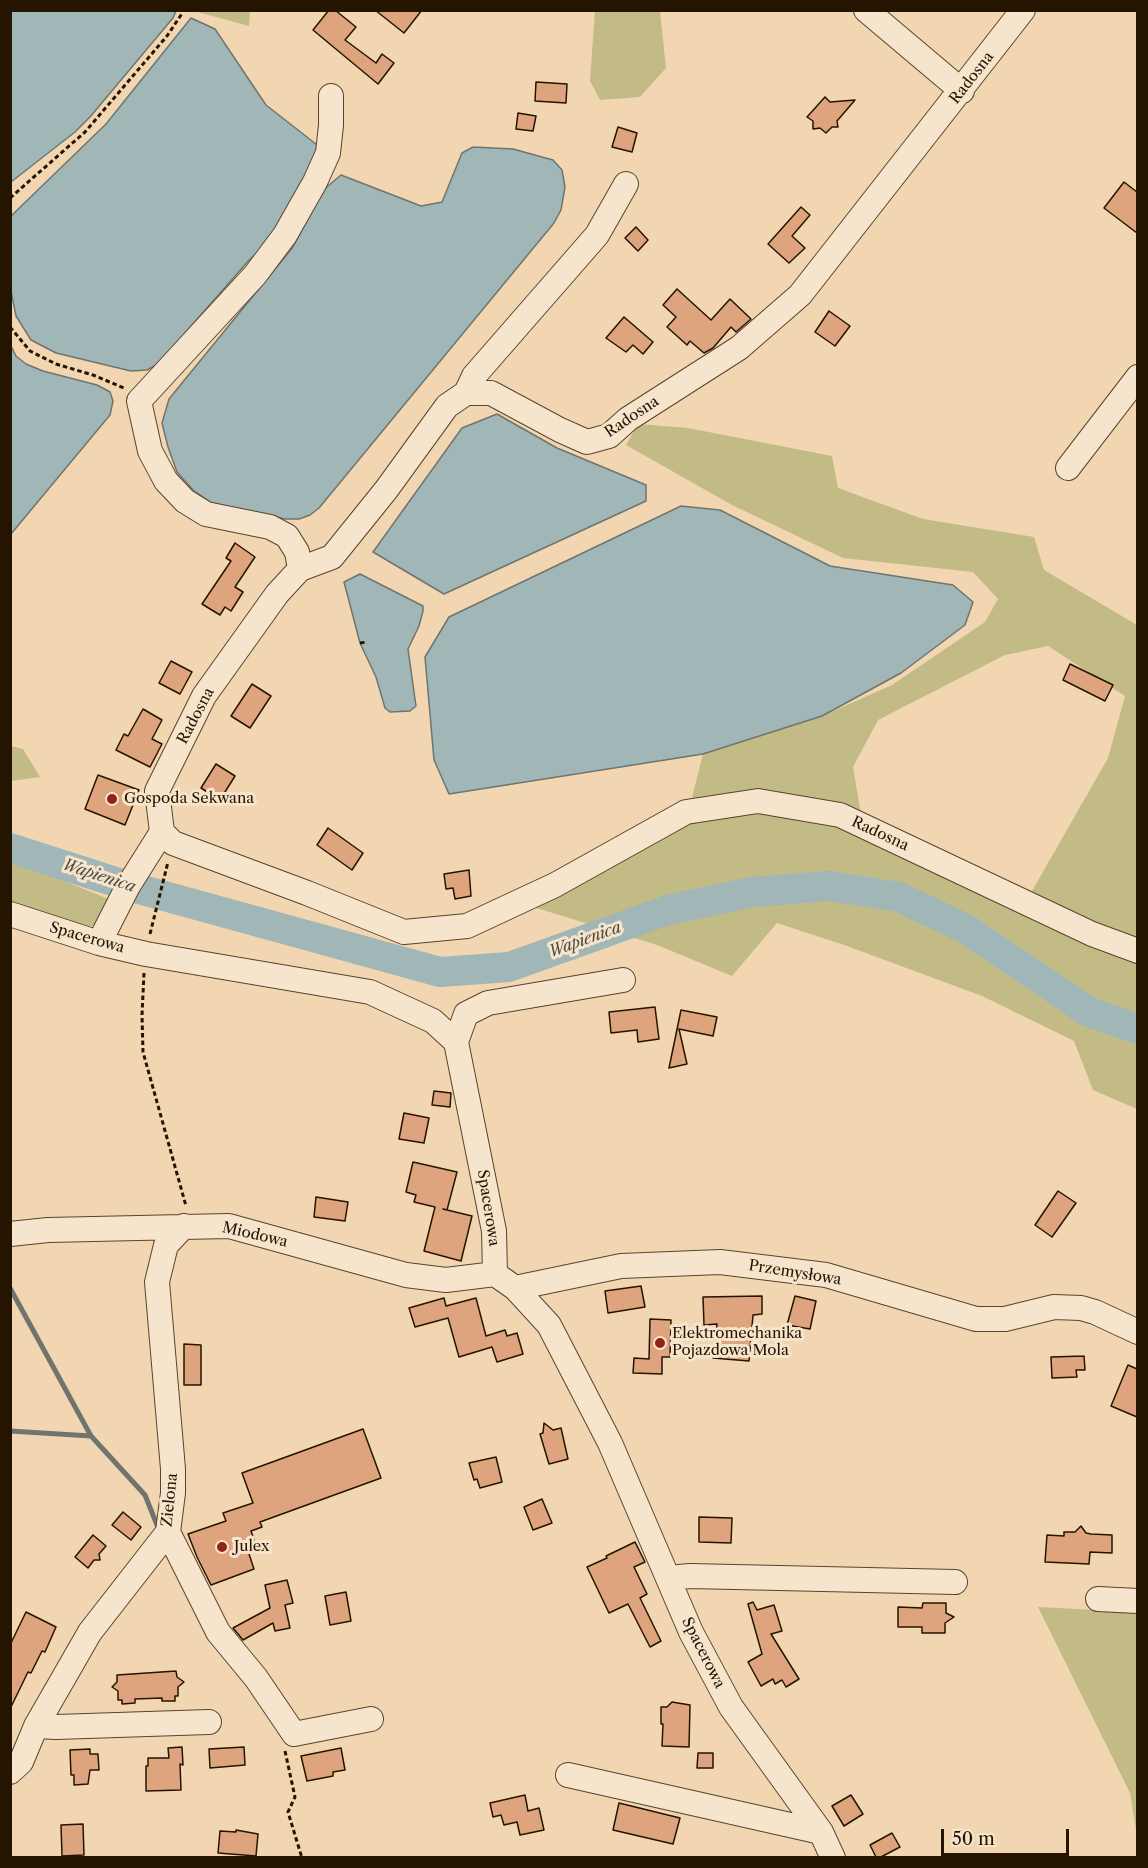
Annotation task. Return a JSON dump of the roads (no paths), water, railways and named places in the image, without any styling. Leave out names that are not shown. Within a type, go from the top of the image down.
[{"type":"street","points":[[866,10],[962,92]]},
{"type":"street","name":"Radosna","points":[[1023,10],[962,92],[800,295],[739,348],[628,418],[609,436],[587,442],[491,393],[466,393],[447,406],[386,490],[332,557],[300,569],[277,594],[204,696],[157,791],[162,832],[173,843],[307,892],[404,932],[467,926],[555,885],[686,812],[758,801],[840,815],[1092,934],[1137,951]]},
{"type":"street","points":[[300,569],[297,552],[288,536],[270,527],[206,514],[185,501],[166,481],[150,451],[139,401],[255,275],[285,236],[328,153],[332,125],[331,96]]},
{"type":"street","points":[[466,393],[474,376],[597,235],[626,184]]},
{"type":"street","points":[[1068,468],[1137,377]]},
{"type":"street","points":[[99,943],[128,886],[162,832]]},
{"type":"street","name":"Spacerowa","points":[[10,914],[99,943],[146,954],[370,992],[433,1021],[456,1042],[494,1231],[495,1274],[515,1288],[549,1325],[610,1443],[691,1632],[731,1707],[821,1832],[833,1857]]},
{"type":"street","points":[[456,1042],[466,1014],[488,1002],[622,980]]},
{"type":"street","name":"Zielona","points":[[10,1772],[21,1762],[36,1726],[90,1632],[168,1532],[173,1493],[173,1469],[157,1282],[166,1245],[185,1226]]},
{"type":"street","name":"Miodowa","points":[[10,1234],[48,1230],[229,1226],[406,1275],[446,1280],[495,1274]]},
{"type":"street","name":"Przemysłowa","points":[[515,1288],[621,1266],[720,1262],[826,1275],[976,1318],[1005,1319],[1054,1306],[1081,1308],[1095,1312],[1137,1332]]},
{"type":"street","points":[[168,1532],[218,1632],[256,1678],[294,1734],[371,1719]]},
{"type":"street","points":[[668,1578],[690,1576],[955,1582]]},
{"type":"street","points":[[1098,1599],[1137,1601]]},
{"type":"street","points":[[36,1726],[209,1722]]},
{"type":"street","points":[[568,1775],[821,1832]]},
{"type":"waterway","name":"Wapienica","points":[[10,848],[128,886],[440,972],[509,967],[668,910],[752,892],[829,886],[899,897],[966,929],[1089,1012],[1138,1029]]},
{"type":"waterway","points":[[10,1288],[91,1436],[145,1495],[159,1530]]},
{"type":"waterway","points":[[10,1431],[91,1436]]},
{"type":"place","name":"Gospoda Sekwana","points":[[112,799]]},
{"type":"place","name":"Elektromechanika Pojazdowa Mola","points":[[660,1343]]},
{"type":"place","name":"Julex","points":[[222,1547]]}]
